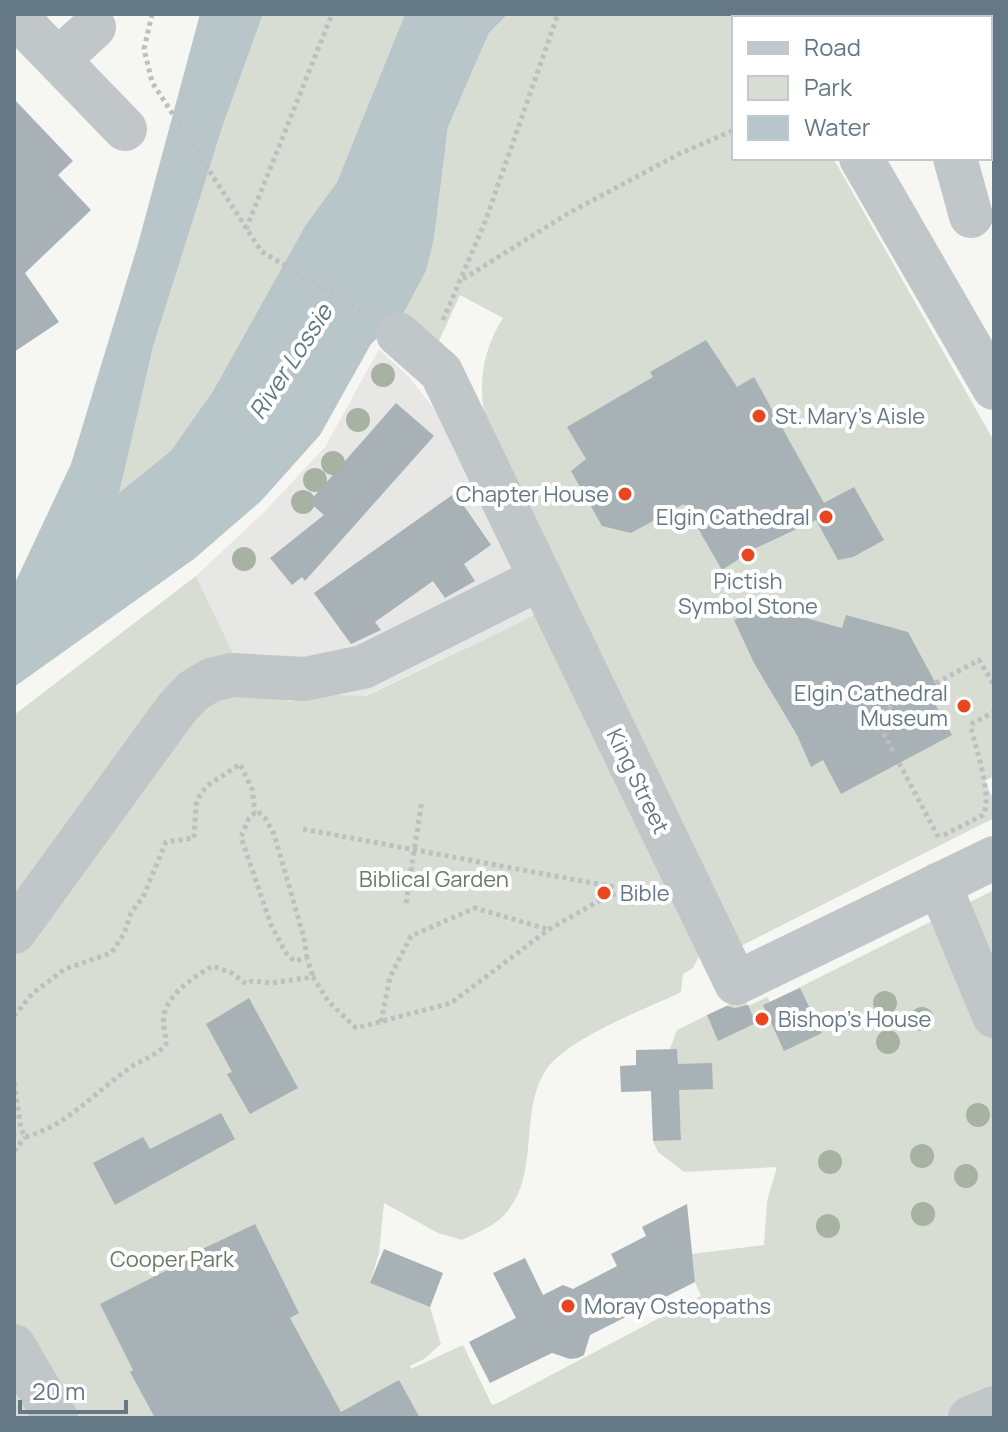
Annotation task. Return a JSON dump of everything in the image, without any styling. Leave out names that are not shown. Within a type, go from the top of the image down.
[{"type":"street","points":[[18,14],[125,129]]},
{"type":"street","points":[[58,60],[94,27]]},
{"type":"street","points":[[862,160],[994,388]]},
{"type":"street","points":[[956,160],[971,216]]},
{"type":"street","name":"King Street","points":[[398,334],[441,372],[736,983],[964,872]]},
{"type":"street","points":[[14,932],[177,708],[193,691],[211,680],[232,675],[305,679],[363,667],[541,578]]},
{"type":"street","points":[[964,872],[994,1016]]},
{"type":"street","points":[[14,1346],[56,1418]]},
{"type":"street","points":[[970,1418],[994,1408]]},
{"type":"path","points":[[152,14],[144,49],[152,82],[261,251],[398,334]]},
{"type":"path","points":[[246,229],[332,14]]},
{"type":"path","points":[[441,372],[436,336],[462,280],[508,160],[558,14]]},
{"type":"path","points":[[462,280],[567,214],[679,154],[732,131]]},
{"type":"path","points":[[936,683],[979,660],[994,685]]},
{"type":"path","points":[[893,751],[874,716],[927,688]]},
{"type":"path","points":[[939,837],[983,815],[985,811],[986,795],[971,728],[973,723],[994,712]]},
{"type":"path","points":[[899,763],[939,837],[964,872]]},
{"type":"path","points":[[14,1016],[33,993],[65,969],[111,953],[124,934],[131,913],[143,897],[166,842],[194,838],[196,805],[207,786],[240,764],[252,789],[255,812]]},
{"type":"path","points":[[406,903],[422,800]]},
{"type":"path","points":[[255,812],[265,818],[274,834],[313,977],[328,1001],[356,1028],[451,1003],[548,930],[602,899],[631,890],[303,829]]},
{"type":"path","points":[[255,812],[241,837],[271,925],[286,953],[294,961],[307,958]]},
{"type":"path","points":[[381,1023],[390,977],[411,936],[475,908],[548,930]]},
{"type":"path","points":[[14,1151],[25,1137],[56,1124],[164,1047],[165,1011],[196,975],[213,966],[232,973],[246,984],[313,977]]},
{"type":"path","points":[[14,1083],[25,1137]]},
{"type":"shaded area","points":[[379,349],[409,377],[443,420],[541,612],[274,739],[196,576],[265,511],[325,447]]},
{"type":"green space","points":[[263,14],[405,14],[337,182],[305,226],[213,391],[171,452],[118,494],[153,347],[223,125]]},
{"type":"green space","points":[[508,14],[767,14],[732,16],[732,160],[834,160],[994,441],[994,776],[985,781],[994,801],[994,818],[737,948],[486,420],[482,381],[486,355],[503,318],[460,295],[437,345],[403,314],[426,271],[434,239],[448,127],[489,33]]},
{"type":"green space","points":[[196,576],[252,693],[267,690],[289,702],[333,695],[366,696],[541,612],[699,956],[693,968],[683,974],[681,992],[586,1037],[554,1060],[544,1073],[532,1109],[526,1168],[521,1186],[513,1204],[500,1219],[462,1240],[438,1233],[384,1203],[379,1253],[370,1283],[430,1307],[441,1344],[410,1366],[411,1369],[463,1345],[492,1405],[701,1296],[695,1282],[692,1254],[764,1245],[767,1201],[777,1167],[684,1172],[658,1152],[653,1141],[681,1139],[677,1049],[670,1049],[677,1030],[744,997],[748,1006],[767,997],[770,1002],[994,890],[994,1418],[14,1418],[14,715]]},
{"type":"water","name":"River Lossie","points":[[200,14],[263,14],[223,125],[153,347],[119,493],[171,451],[213,391],[305,226],[337,182],[405,14],[508,14],[489,33],[448,127],[434,239],[426,271],[403,314],[371,344],[320,435],[261,501],[194,559],[14,687],[14,585],[71,464],[138,244]]},
{"type":"building","points":[[14,99],[73,161],[58,175],[91,210],[25,273],[59,322],[14,352]]},
{"type":"building","points":[[706,340],[737,387],[754,377],[824,503],[854,487],[884,540],[853,557],[838,560],[816,520],[756,548],[722,570],[684,504],[631,533],[602,526],[571,471],[586,459],[567,427],[653,377],[650,372]]},
{"type":"building","points":[[396,403],[434,436],[305,581],[302,577],[292,585],[270,558],[324,515],[309,502]]},
{"type":"building","points":[[455,493],[491,545],[464,564],[475,581],[445,598],[433,581],[375,622],[381,630],[351,644],[314,593]]},
{"type":"building","points":[[762,606],[842,628],[846,615],[908,632],[943,697],[934,702],[952,735],[841,794],[823,760],[811,767],[797,735],[754,663],[734,620]]},
{"type":"building","points":[[800,988],[822,1033],[784,1051],[763,1005]]},
{"type":"building","points":[[249,998],[298,1088],[250,1114],[227,1074],[232,1072],[206,1024]]},
{"type":"building","points":[[748,1005],[756,1023],[718,1041],[707,1015],[727,1006]]},
{"type":"building","points":[[677,1049],[678,1064],[712,1063],[713,1089],[679,1090],[681,1140],[653,1141],[651,1091],[621,1092],[620,1066],[636,1065],[636,1050]]},
{"type":"building","points":[[221,1113],[235,1139],[115,1205],[93,1163],[143,1137],[150,1149]]},
{"type":"building","name":"Moray Osteopaths","points":[[687,1204],[695,1282],[590,1335],[584,1355],[578,1358],[570,1359],[552,1353],[490,1383],[469,1342],[516,1318],[493,1273],[525,1258],[543,1295],[563,1285],[573,1289],[617,1266],[611,1254],[646,1236],[642,1227]]},
{"type":"building","points":[[255,1224],[299,1313],[290,1318],[341,1412],[399,1380],[420,1418],[155,1418],[130,1372],[133,1370],[100,1304]]},
{"type":"building","points":[[384,1249],[443,1273],[430,1307],[370,1283]]},
{"type":"place","name":"St. Mary's Aisle","points":[[759,416]]},
{"type":"place","name":"Chapter House","points":[[625,494]]},
{"type":"place","name":"Elgin Cathedral","points":[[826,517]]},
{"type":"place","name":"Pictish Symbol Stone","points":[[748,555]]},
{"type":"place","name":"Elgin Cathedral Museum","points":[[964,706]]},
{"type":"place","name":"Bible","points":[[604,893]]},
{"type":"place","name":"Bishop's House","points":[[762,1019]]},
{"type":"place","name":"Moray Osteopaths","points":[[568,1306]]},
{"type":"park label","name":"Biblical Garden","points":[[434,879]]},
{"type":"park label","name":"Cooper Park","points":[[172,1259]]}]
